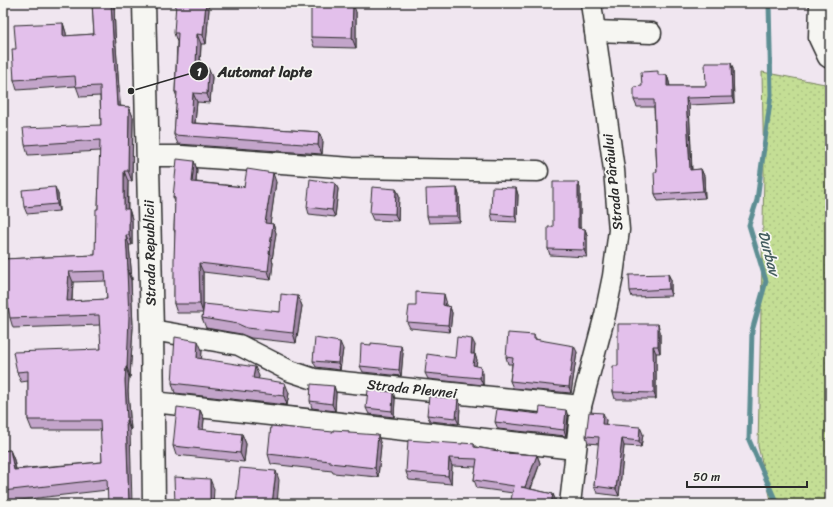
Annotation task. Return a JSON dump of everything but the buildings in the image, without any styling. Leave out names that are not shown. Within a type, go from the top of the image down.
[{"type":"main road","name":"Strada Republicii","points":[[144,3],[152,330],[154,504]]},
{"type":"street","name":"Strada Pârâului","points":[[581,406],[605,315],[613,276],[619,230],[614,170],[591,3]]},
{"type":"street","points":[[820,3],[819,38],[828,57],[830,58]]},
{"type":"street","points":[[595,31],[651,33]]},
{"type":"street","points":[[148,156],[182,156],[352,168],[538,171]]},
{"type":"street","name":"Strada Plevnei","points":[[152,330],[240,346],[290,371],[314,379],[581,406]]},
{"type":"street","points":[[153,402],[566,448],[576,447]]},
{"type":"street","points":[[570,504],[581,406]]},
{"type":"green space","points":[[762,72],[830,85],[830,504],[772,504],[758,446],[764,176]]},
{"type":"waterway","name":"Durbav","points":[[769,3],[771,95],[757,200],[749,225],[766,281],[752,331],[749,440],[777,504]]},
{"type":"place","name":"Automat lapte","points":[[131,91]]}]
